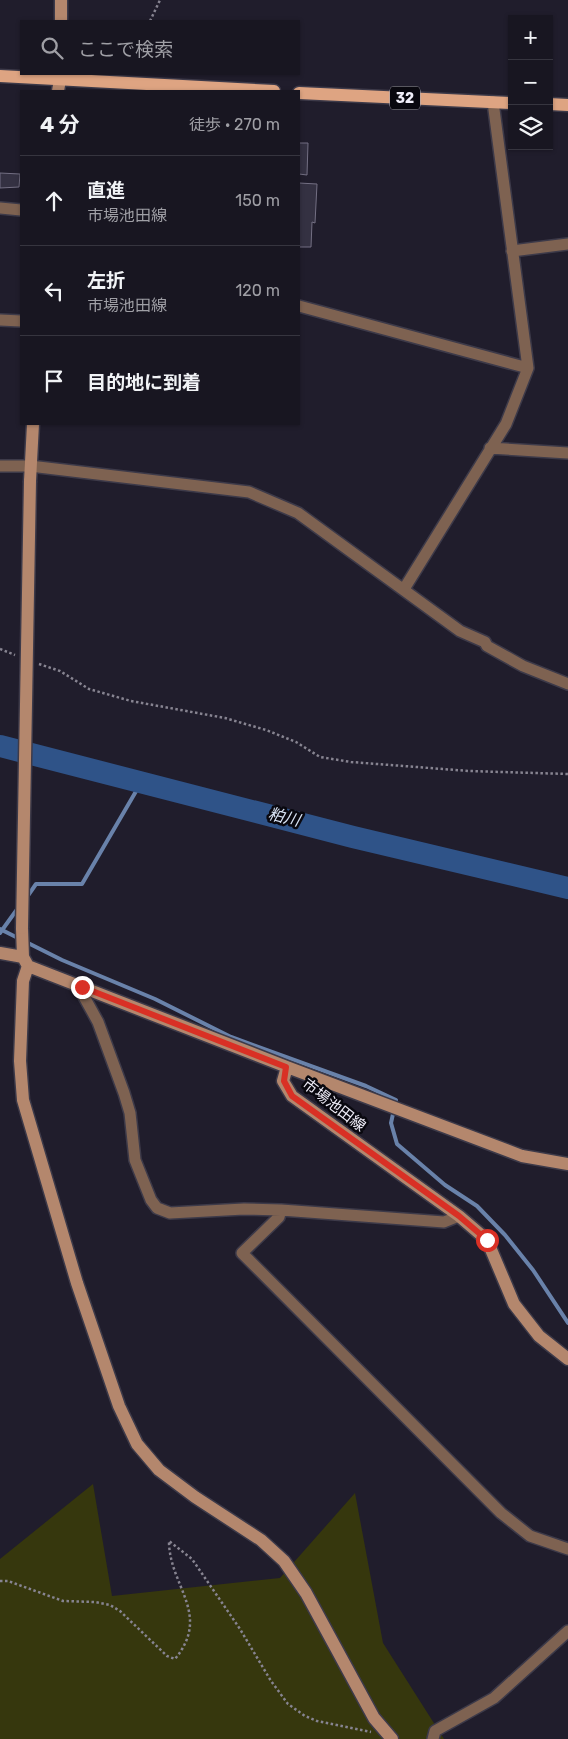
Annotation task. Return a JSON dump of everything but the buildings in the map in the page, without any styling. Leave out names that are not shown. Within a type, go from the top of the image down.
[{"type":"main road","points":[[0,76],[60,81],[253,90]]},
{"type":"main road","name":"32","points":[[300,93],[508,103]]},
{"type":"main road","points":[[553,104],[568,105]]},
{"type":"street","points":[[61,0],[61,20]]},
{"type":"street","points":[[404,589],[506,424],[528,368],[493,102]]},
{"type":"street","points":[[0,208],[20,210]]},
{"type":"street","points":[[512,251],[568,244]]},
{"type":"street","points":[[300,306],[528,368]]},
{"type":"street","points":[[0,320],[20,321]]},
{"type":"street","points":[[33,425],[30,466],[22,928],[25,961],[22,981],[20,1061],[23,1100],[77,1283],[119,1406],[136,1444],[159,1470],[195,1497],[261,1540],[284,1561],[306,1593],[374,1718],[389,1737]]},
{"type":"street","points":[[490,448],[568,453]]},
{"type":"street","points":[[0,466],[30,466],[249,492],[298,513],[460,631],[485,642],[487,646],[523,666],[568,684]]},
{"type":"street","points":[[0,953],[25,961],[82,987],[286,1067],[522,1156],[568,1164]]},
{"type":"street","points":[[82,987],[82,993],[98,1022],[124,1093],[130,1113],[135,1160],[151,1200],[157,1208],[170,1213],[244,1209],[281,1210],[444,1222],[459,1216]]},
{"type":"street","name":"市場池田線","points":[[286,1067],[284,1081],[292,1096],[459,1216],[487,1240],[514,1304],[539,1336],[568,1359]]},
{"type":"street","points":[[281,1210],[278,1217],[242,1253],[501,1513],[530,1536],[568,1549]]},
{"type":"street","points":[[433,1739],[435,1731],[494,1698],[568,1631]]},
{"type":"path","points":[[150,20],[160,0]]},
{"type":"path","points":[[60,672],[89,689],[131,701],[225,718],[266,730],[290,742],[296,742],[320,757],[381,764],[568,774]]},
{"type":"path","points":[[0,1581],[8,1581],[63,1600],[110,1605],[120,1611],[167,1656],[175,1659],[186,1646],[189,1634],[189,1605],[169,1557],[169,1541],[192,1558],[240,1628],[271,1681],[288,1704],[305,1716],[317,1721],[389,1737]]},
{"type":"shaded area","points":[[93,1484],[112,1596],[280,1578],[355,1493],[383,1643],[444,1739],[0,1739],[0,1559]]},
{"type":"waterway","name":"粕川","points":[[0,746],[353,837],[568,888]]},
{"type":"waterway","points":[[27,897],[36,884],[82,884],[142,781]]},
{"type":"waterway","points":[[0,933],[18,908]]},
{"type":"waterway","points":[[0,929],[62,960],[155,999],[231,1037],[366,1086],[396,1100],[391,1123],[397,1144],[445,1185],[477,1206],[505,1235],[533,1270],[568,1323]]},
{"type":"route","points":[[82,987],[286,1067],[284,1081],[292,1096],[459,1216],[487,1240]]}]
